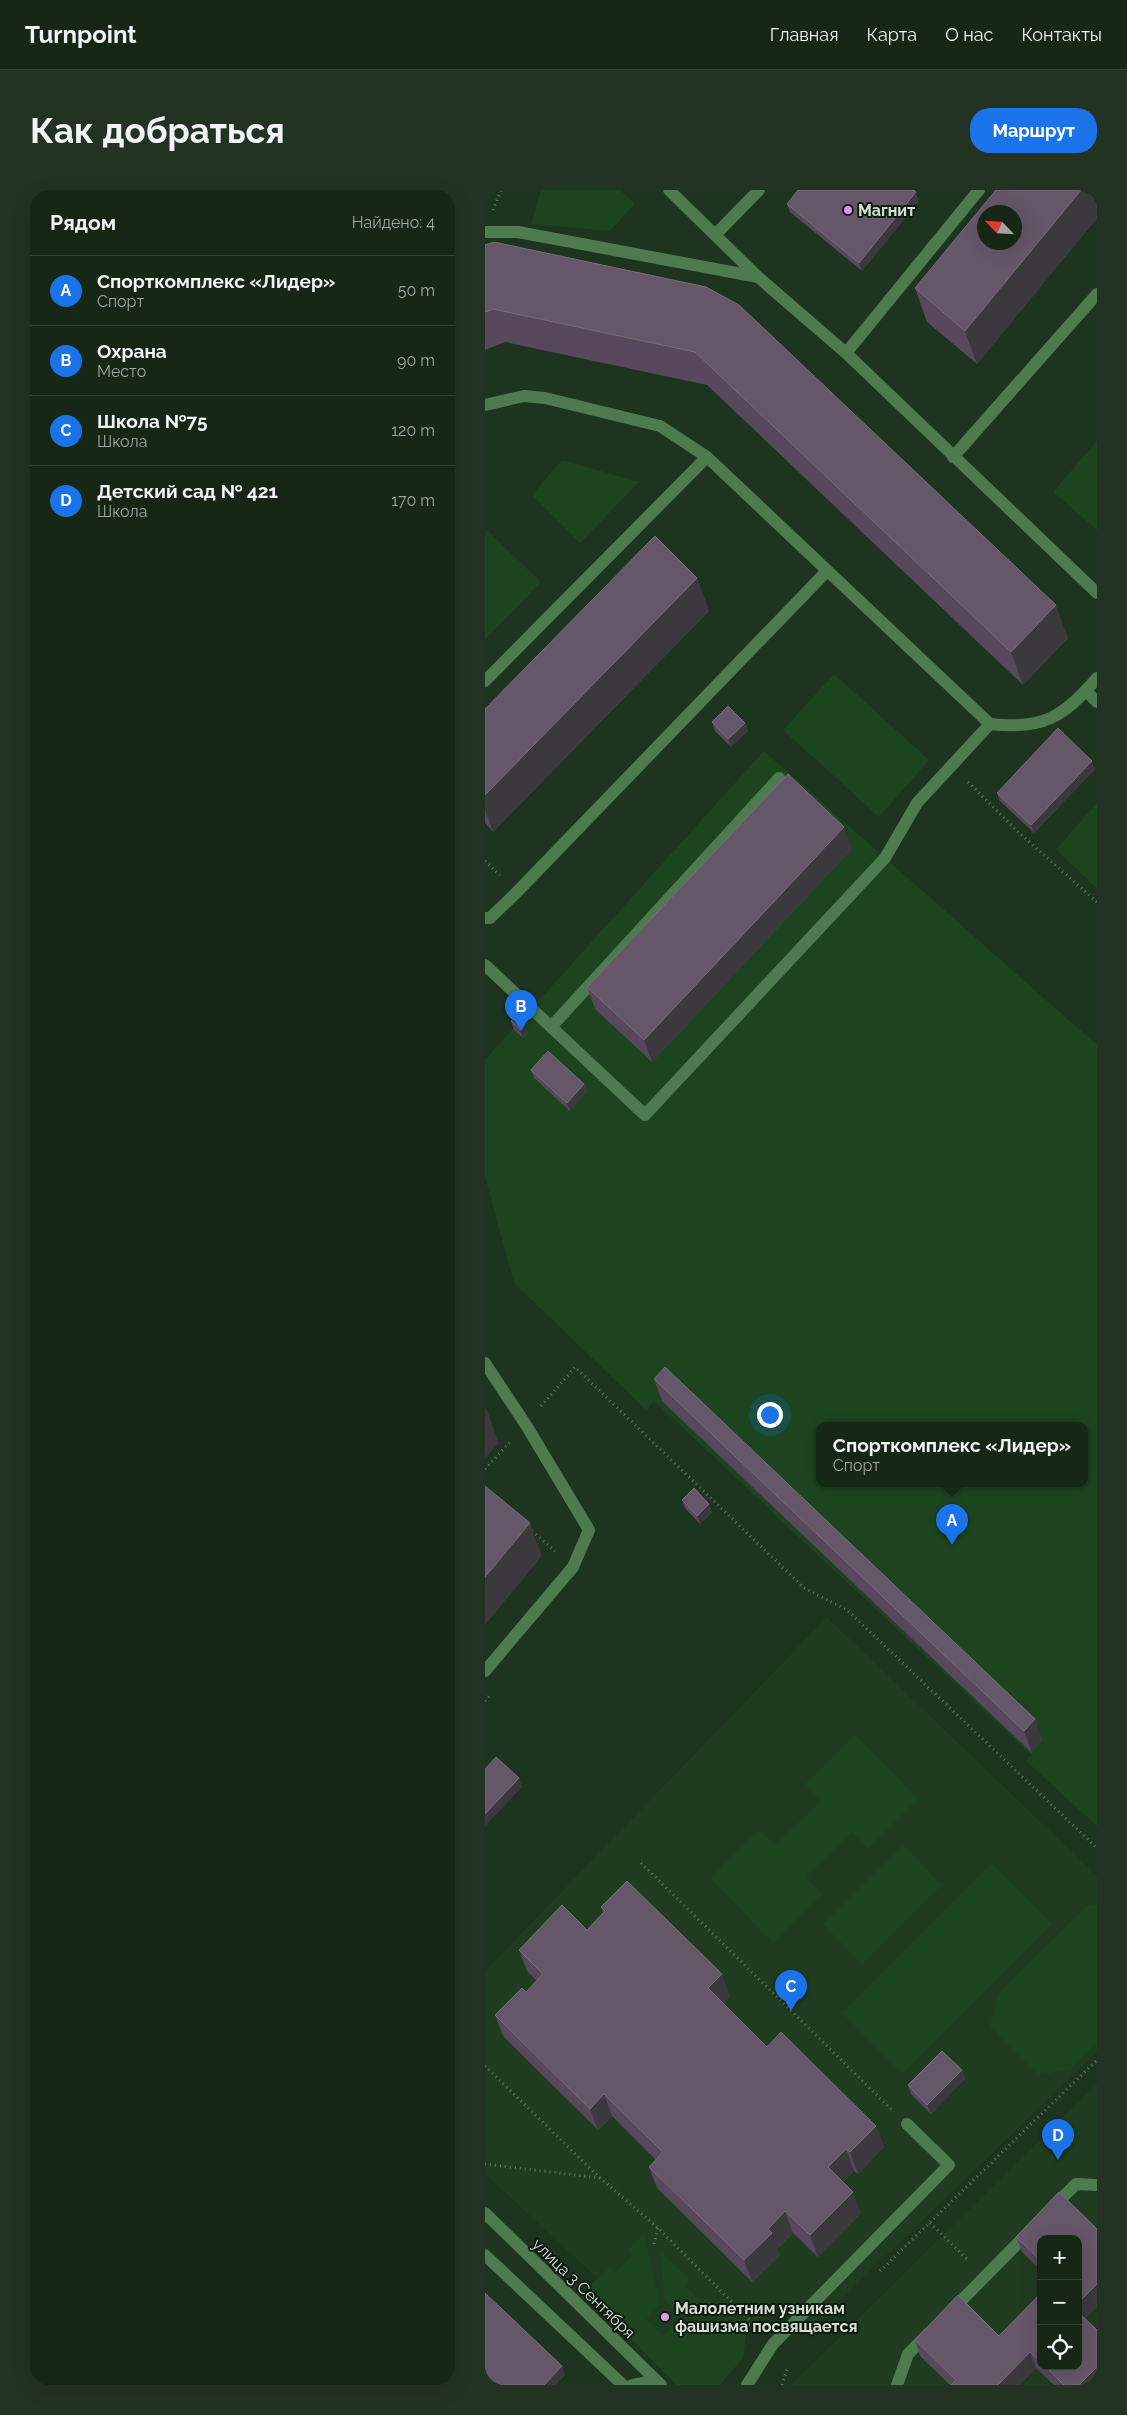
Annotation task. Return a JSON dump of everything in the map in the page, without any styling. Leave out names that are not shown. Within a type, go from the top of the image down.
[{"type":"street","points":[[669,190],[758,277],[846,353],[953,457],[1096,591]]},
{"type":"street","points":[[715,235],[759,190]]},
{"type":"street","points":[[846,353],[979,190]]},
{"type":"street","points":[[485,232],[517,232],[758,277]]},
{"type":"street","points":[[953,457],[1097,294]]},
{"type":"street","points":[[485,405],[524,396],[545,398],[661,426],[707,457],[990,724],[1029,726],[1049,720],[1066,709],[1097,678]]},
{"type":"street","points":[[485,681],[707,457]]},
{"type":"street","points":[[485,918],[490,918],[517,892],[827,571]]},
{"type":"street","points":[[1086,691],[1097,702]]},
{"type":"street","points":[[485,965],[645,1115],[885,858],[917,804],[990,724]]},
{"type":"street","points":[[551,1026],[779,778]]},
{"type":"street","points":[[485,1362],[526,1425],[589,1530],[573,1567],[485,1671]]},
{"type":"street","points":[[747,2385],[773,2344],[949,2165],[907,2124]]},
{"type":"street","points":[[897,2385],[908,2354],[1076,2184],[1097,2184]]},
{"type":"street","name":"улица 3 Сентября","points":[[485,2213],[658,2382]]},
{"type":"street","points":[[485,2255],[623,2385]]},
{"type":"street","points":[[632,2385],[658,2382]]},
{"type":"path","points":[[951,765],[1018,832],[1097,902]]},
{"type":"path","points":[[485,1469],[526,1425],[575,1366],[804,1588],[847,1610],[1097,1848]]},
{"type":"path","points":[[641,1862],[907,2124]]},
{"type":"path","points":[[485,2066],[600,2178],[658,2228],[755,2324],[724,2324]]},
{"type":"path","points":[[485,2164],[600,2178]]},
{"type":"path","points":[[929,2223],[985,2276]]},
{"type":"path","points":[[653,2244],[658,2228]]},
{"type":"path","points":[[783,2385],[790,2358]]},
{"type":"shaded area","points":[[541,190],[620,190],[635,204],[610,231],[531,224]]},
{"type":"shaded area","points":[[1097,441],[1097,530],[1053,492]]},
{"type":"shaded area","points":[[562,460],[639,482],[580,543],[532,495]]},
{"type":"shaded area","points":[[487,530],[541,582],[485,640],[485,533]]},
{"type":"shaded area","points":[[834,674],[929,760],[879,817],[783,730]]},
{"type":"shaded area","points":[[764,751],[1097,1045],[1097,1826],[1026,1761],[1031,1755],[654,1401],[646,1410],[514,1283],[485,1177],[485,1060]]},
{"type":"shaded area","points":[[1097,803],[1097,889],[1056,849]]},
{"type":"shaded area","points":[[827,1617],[1097,1876],[1097,2052],[806,2333],[776,2304],[746,2335],[677,2385],[584,2293],[597,2278],[485,2174],[485,1971]]},
{"type":"shaded area","points":[[855,1735],[918,1799],[868,1848],[852,1832],[806,1877],[822,1894],[773,1943],[710,1878],[759,1830],[775,1845],[821,1801],[805,1784]]},
{"type":"shaded area","points":[[903,1845],[942,1885],[862,1964],[823,1924]]},
{"type":"shaded area","points":[[992,1863],[1052,1924],[902,2074],[842,2013]]},
{"type":"shaded area","points":[[1097,1904],[1097,2044],[1072,2068],[1039,2076],[990,2026],[998,1994],[1087,1906]]},
{"type":"shaded area","points":[[1097,2084],[1097,2385],[791,2385]]},
{"type":"shaded area","points":[[644,2234],[660,2304],[646,2319],[663,2336],[677,2321],[731,2331],[738,2327],[746,2335],[743,2358],[720,2385],[677,2385],[584,2292],[610,2267],[615,2272],[633,2255],[628,2249]]},
{"type":"shaded area","points":[[660,2251],[690,2280],[685,2286],[702,2302],[707,2298],[717,2307],[713,2312],[715,2315],[682,2316],[665,2300]]},
{"type":"building","points":[[798,190],[914,190],[916,192],[859,263],[787,204]]},
{"type":"building","points":[[996,190],[1081,190],[965,331],[915,288],[977,213],[977,250],[1022,250],[1022,205],[984,205]]},
{"type":"building","points":[[494,242],[706,287],[739,305],[1056,605],[1011,652],[695,352],[493,309],[485,312],[485,245]]},
{"type":"building","points":[[655,536],[697,578],[485,795],[485,709]]},
{"type":"building","points":[[728,706],[745,723],[728,739],[712,722]]},
{"type":"building","points":[[1058,728],[1092,761],[1031,825],[997,793]]},
{"type":"building","points":[[788,774],[844,827],[644,1040],[587,987]]},
{"type":"building","points":[[516,1016],[525,1024],[520,1030],[511,1021]]},
{"type":"building","points":[[548,1051],[584,1084],[567,1103],[531,1070]]},
{"type":"building","points":[[665,1367],[1035,1719],[1024,1731],[654,1379]]},
{"type":"building","points":[[485,1486],[530,1523],[485,1577]]},
{"type":"building","points":[[694,1488],[709,1504],[697,1516],[682,1500]]},
{"type":"building","points":[[496,1757],[519,1778],[485,1814],[485,1769]]},
{"type":"building","points":[[627,1881],[722,1974],[708,1988],[767,2047],[781,2032],[876,2126],[850,2152],[846,2149],[828,2167],[853,2192],[810,2235],[785,2211],[768,2229],[772,2233],[744,2260],[649,2167],[663,2152],[604,2094],[590,2109],[495,2015],[522,1988],[526,1992],[543,1974],[519,1950],[562,1905],[587,1930],[605,1911],[601,1907]]},
{"type":"building","points":[[942,2051],[962,2070],[927,2105],[908,2085]]},
{"type":"building","points":[[1059,2192],[1097,2229],[1097,2284],[1082,2299],[1082,2235],[1037,2235],[1037,2257],[1016,2237]]},
{"type":"building","points":[[485,2293],[562,2366],[544,2385],[495,2385],[485,2375]]},
{"type":"building","points":[[958,2295],[999,2336],[1037,2297],[1037,2358],[1030,2352],[998,2385],[951,2385],[956,2380],[915,2340]]},
{"type":"building","points":[[1082,2316],[1097,2330],[1097,2367],[1079,2385],[1064,2385],[1049,2370],[1082,2370]]},
{"type":"place","name":"Магнит","points":[[848,210]]},
{"type":"place","name":"Охрана","points":[[521,1031]]},
{"type":"place","name":"Спорткомплекс «Лидер»","points":[[952,1545]]},
{"type":"place","name":"Школа №75","points":[[791,2011]]},
{"type":"place","name":"Детский сад № 421","points":[[1058,2160]]},
{"type":"place","name":"Малолетним узникам фашизма посвящается","points":[[665,2317]]}]
